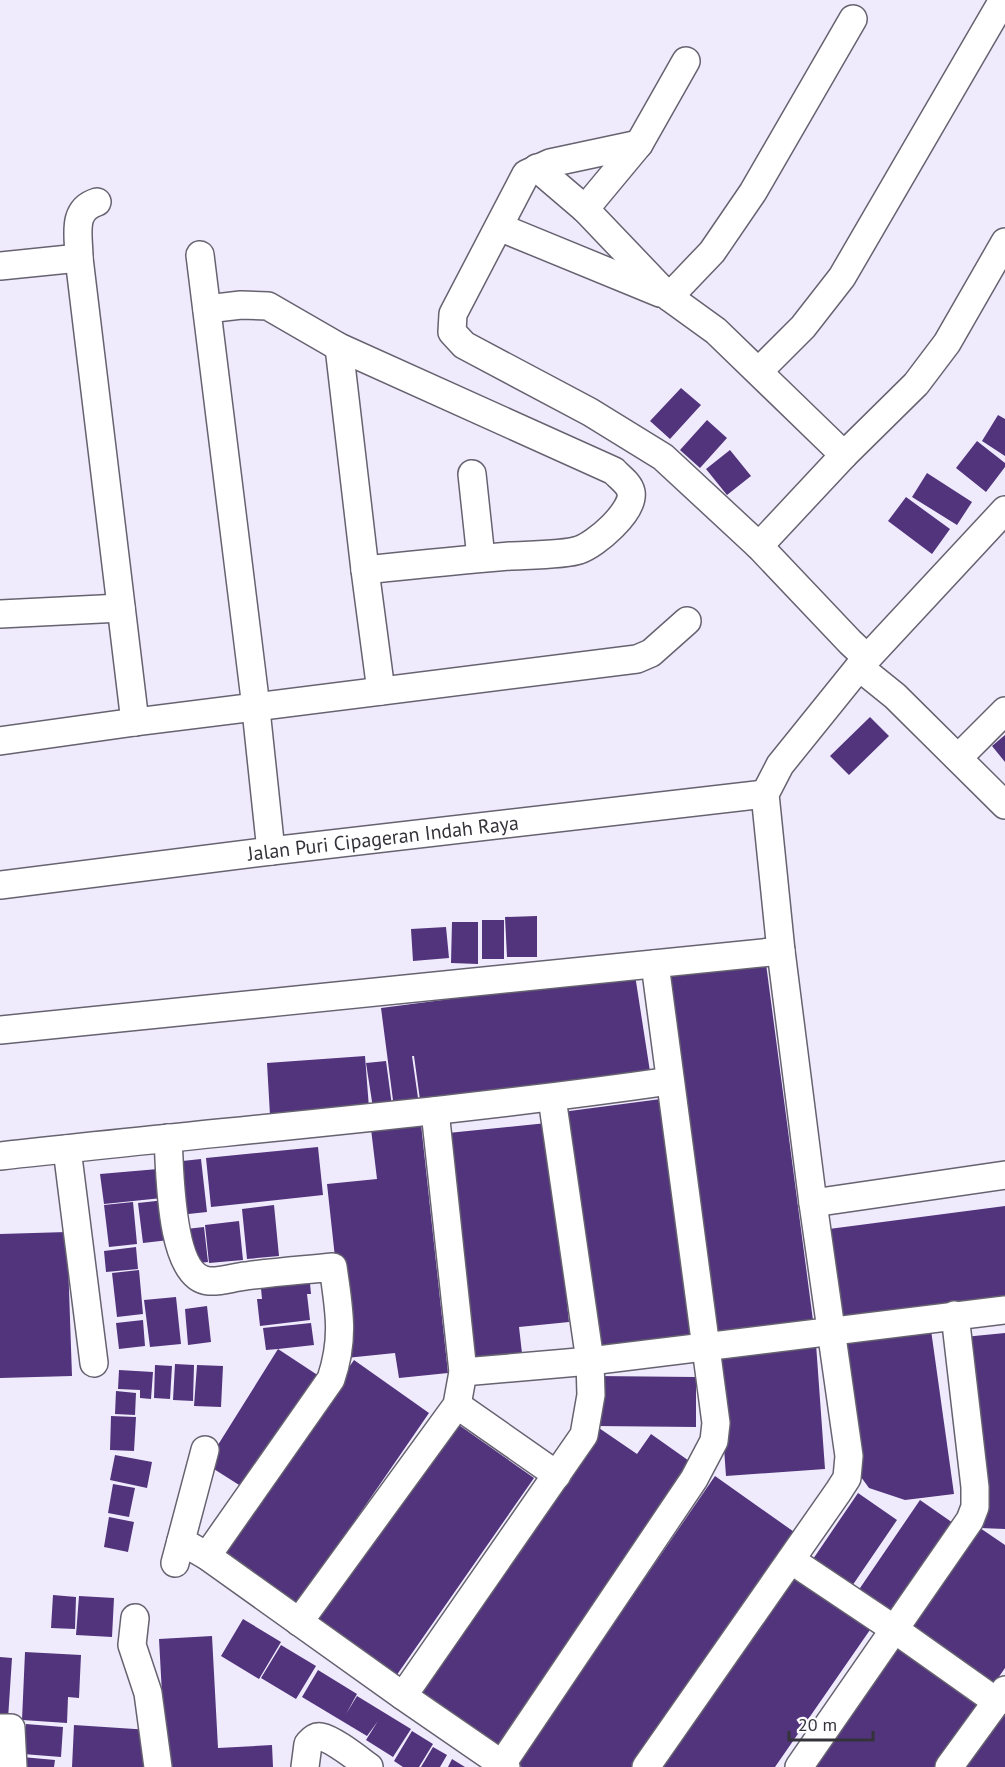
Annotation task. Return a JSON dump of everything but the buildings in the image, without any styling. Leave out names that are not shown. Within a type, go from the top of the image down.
[{"type":"street","points":[[759,371],[803,327],[842,277],[1003,0]]},
{"type":"street","points":[[669,297],[712,252],[753,192],[853,19]]},
{"type":"street","points":[[585,209],[639,144],[686,61]]},
{"type":"street","points":[[639,144],[550,163],[526,174],[453,314],[452,332],[464,345],[590,412],[663,457],[759,546],[850,642],[863,662],[895,696],[1005,805]]},
{"type":"street","points":[[537,168],[585,209],[669,297],[716,331],[844,455]]},
{"type":"street","points":[[97,202],[83,209],[79,215],[79,258],[135,722]]},
{"type":"street","points":[[499,227],[669,297]]},
{"type":"street","points":[[759,546],[844,455],[916,384],[947,343],[1005,242]]},
{"type":"street","points":[[200,255],[256,707],[271,851]]},
{"type":"street","points":[[0,266],[79,258]]},
{"type":"street","points":[[207,309],[241,305],[268,306],[339,347],[614,471],[632,494],[628,507],[596,541],[578,551],[365,570]]},
{"type":"street","points":[[339,347],[381,691]]},
{"type":"street","points":[[472,474],[481,558]]},
{"type":"street","points":[[646,1767],[847,1478],[849,1456],[813,1203],[781,951],[765,794],[780,765],[863,662],[1005,510]]},
{"type":"street","points":[[0,614],[122,608]]},
{"type":"street","points":[[0,741],[637,659],[651,653],[687,621]]},
{"type":"street","points":[[958,758],[1005,711]]},
{"type":"street","name":"Jalan Puri Cipageran Indah Raya","points":[[0,885],[765,794]]},
{"type":"street","points":[[0,1030],[781,951]]},
{"type":"street","points":[[205,1450],[178,1552],[207,1556],[504,1765],[694,1479],[714,1441],[716,1423],[655,964]]},
{"type":"street","points":[[0,1156],[552,1098],[670,1081]]},
{"type":"street","points":[[403,1696],[584,1435],[591,1395],[590,1361],[552,1098]]},
{"type":"street","points":[[299,1622],[457,1405],[463,1372],[435,1111]]},
{"type":"street","points":[[168,1138],[175,1225],[181,1254],[196,1275],[208,1282],[333,1267],[341,1330],[338,1360],[331,1379],[207,1556]]},
{"type":"street","points":[[67,1149],[94,1363]]},
{"type":"street","points":[[813,1203],[1005,1175]]},
{"type":"street","points":[[463,1372],[590,1361],[1005,1310]]},
{"type":"street","points":[[799,1767],[970,1520],[975,1507],[975,1487],[955,1315]]},
{"type":"street","points":[[457,1405],[557,1475]]},
{"type":"street","points":[[791,1560],[894,1629],[1001,1696],[949,1767]]},
{"type":"street","points":[[135,1618],[132,1645],[148,1693],[158,1767]]},
{"type":"street","points":[[0,1728],[11,1728],[13,1767]]},
{"type":"street","points":[[305,1767],[308,1744],[315,1738],[322,1737],[369,1767]]}]
